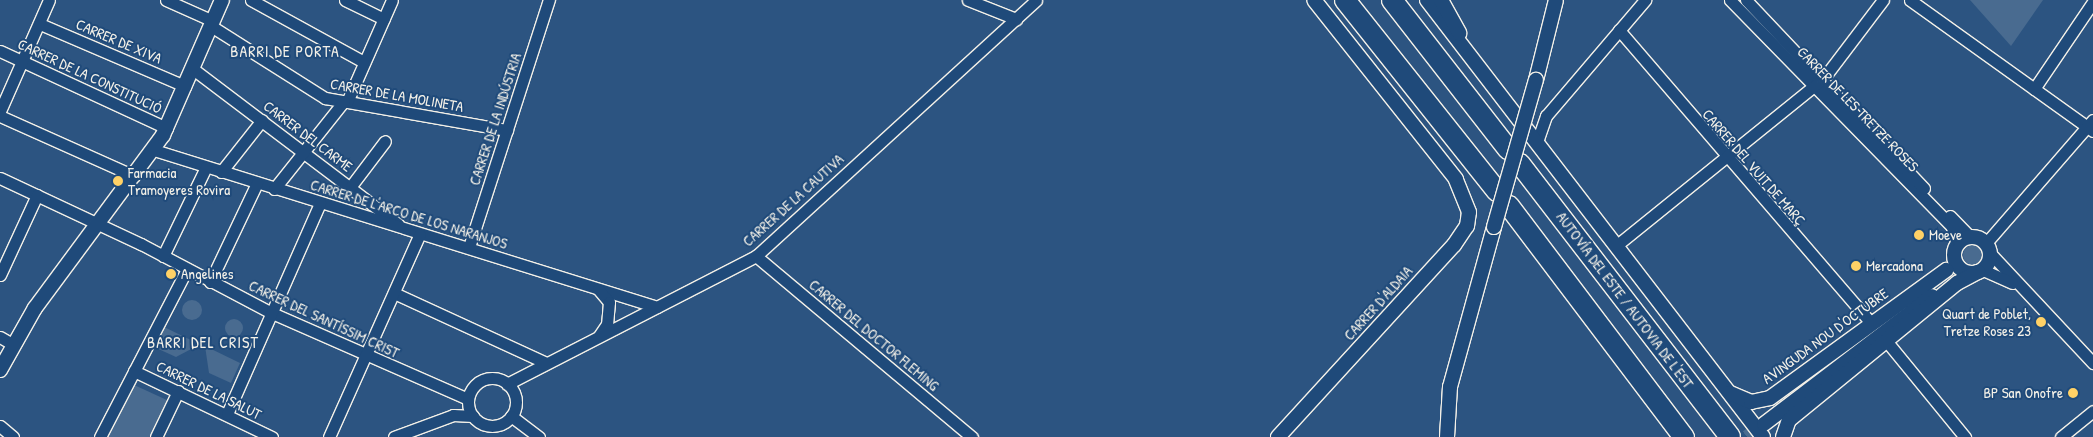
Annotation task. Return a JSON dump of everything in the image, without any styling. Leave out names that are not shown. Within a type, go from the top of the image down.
[{"type":"highway","points":[[1345,0],[1503,198],[1684,437]]},
{"type":"highway","name":"AUTOVÍA DEL ESTE / AUTOVIA DE L'EST","points":[[1392,0],[1730,437]]},
{"type":"street","points":[[0,111],[49,0]]},
{"type":"street","name":"CARRER DE LA MOLINETA","points":[[166,0],[212,23],[316,94],[345,101],[507,130]]},
{"type":"street","points":[[0,370],[12,344],[98,222],[154,150],[167,128],[222,0]]},
{"type":"street","points":[[251,0],[364,62]]},
{"type":"street","points":[[344,0],[384,18]]},
{"type":"street","points":[[274,189],[345,101],[392,0]]},
{"type":"street","name":"CARRER DE LA INDÚSTRIA","points":[[468,248],[549,0]]},
{"type":"street","points":[[968,0],[1016,19]]},
{"type":"street","name":"CARRER DE LA CAUTIVA","points":[[507,384],[756,256],[1036,0]]},
{"type":"street","name":"CARRER D'ALDAIA","points":[[1278,437],[1467,226],[1469,212],[1456,178],[1314,0]]},
{"type":"street","points":[[1427,0],[1510,103],[1537,142],[1729,393],[1763,430]]},
{"type":"street","points":[[1442,0],[1460,39]]},
{"type":"street","points":[[1447,437],[1450,387],[1536,80],[1556,0]]},
{"type":"street","points":[[1537,142],[1546,116],[1645,0]]},
{"type":"street","name":"CARRER DE LES TRETZE ROSES","points":[[1730,0],[1818,82],[1970,237]]},
{"type":"street","name":"CARRER DE LES TRETZE ROSES","points":[[1746,0],[1818,82],[1952,227],[1955,249]]},
{"type":"street","points":[[1617,245],[1727,160],[1818,82],[1883,0]]},
{"type":"street","points":[[1910,0],[2034,89],[2091,126],[1988,248],[1980,271],[1924,300]]},
{"type":"street","points":[[2034,89],[2093,2]]},
{"type":"street","name":"CARRER DE XIVA","points":[[40,24],[185,86]]},
{"type":"street","name":"CARRER DEL VUIT DE MARÇ","points":[[1619,30],[1727,160],[1870,322]]},
{"type":"street","name":"CARRER DE LA CONSTITUCIÓ","points":[[0,51],[167,128]]},
{"type":"street","name":"CARRER DEL CARME","points":[[192,69],[351,186],[403,228]]},
{"type":"street","points":[[1510,103],[1533,119],[1546,116]]},
{"type":"street","points":[[0,116],[134,176]]},
{"type":"street","points":[[221,172],[262,120]]},
{"type":"street","points":[[351,186],[385,141]]},
{"type":"street","name":"CARRER DE L'ARCO DE LOS NARANJOS","points":[[154,150],[656,307]]},
{"type":"street","points":[[164,256],[206,167]]},
{"type":"street","name":"CARRER DEL SANTÍSSIM CRIST","points":[[0,178],[98,222],[164,256],[186,271],[272,313],[448,392],[470,407]]},
{"type":"street","points":[[210,282],[257,183]]},
{"type":"street","points":[[0,275],[38,195]]},
{"type":"street","points":[[354,214],[366,198]]},
{"type":"street","points":[[226,414],[320,203]]},
{"type":"street","points":[[328,437],[367,355],[420,234]]},
{"type":"street","points":[[2016,285],[1980,271],[1961,270],[1955,249],[1970,237],[1988,248],[2016,285],[2093,363]]},
{"type":"street","name":"AVINGUDA NOU D'OCTUBRE","points":[[1729,393],[1752,402],[1770,398],[1870,322],[1946,270],[1955,249]]},
{"type":"street","name":"CARRER DEL DOCTOR FLEMING","points":[[756,256],[972,437]]},
{"type":"street","points":[[1924,300],[1946,270]]},
{"type":"street","points":[[100,437],[186,271]]},
{"type":"street","points":[[1783,437],[1789,420],[1888,343],[1957,283]]},
{"type":"street","points":[[598,288],[609,302],[609,313],[598,337]]},
{"type":"street","points":[[394,293],[546,363]]},
{"type":"street","name":"AVINGUDA NOU D'OCTUBRE","points":[[1763,430],[1924,300]]},
{"type":"street","points":[[0,337],[12,344]]},
{"type":"street","points":[[1888,343],[1965,437]]},
{"type":"street","name":"CARRER DE LA SALUT","points":[[134,371],[272,437]]},
{"type":"street","points":[[394,437],[470,407],[483,380],[507,384],[516,399],[511,416],[492,426],[470,407]]},
{"type":"street","points":[[156,437],[178,392]]},
{"type":"street","points":[[2061,437],[2093,411]]},
{"type":"street","points":[[511,416],[539,437]]},
{"type":"street","points":[[0,426],[13,437]]},
{"type":"shaded area","points":[[1970,0],[2043,0],[2011,46]]},
{"type":"shaded area","points":[[1973,245],[1980,248],[1983,255],[1980,262],[1973,265],[1966,262],[1963,255],[1966,248]]},
{"type":"shaded area","points":[[192,300],[199,303],[202,310],[199,317],[192,320],[185,317],[182,310],[185,303]]},
{"type":"shaded area","points":[[230,319],[238,319],[243,324],[241,335],[230,337],[225,332],[225,324]]},
{"type":"shaded area","points":[[164,327],[197,343],[195,347],[176,357],[154,347]]},
{"type":"shaded area","points":[[205,346],[240,363],[231,383],[209,373]]},
{"type":"shaded area","points":[[132,384],[169,401],[151,437],[107,437]]},
{"type":"tunnel","points":[[1747,437],[1764,424]]},
{"type":"place","name":"Farmacia Tramoyeres Rovira","points":[[118,181]]},
{"type":"place","name":"Moeve","points":[[1919,235]]},
{"type":"place","name":"Mercadona","points":[[1856,266]]},
{"type":"place","name":"Angelines","points":[[171,274]]},
{"type":"place","name":"Quart de Poblet, Tretze Roses 23","points":[[2041,322]]},
{"type":"place","name":"BP San Onofre","points":[[2073,393]]},
{"type":"district","name":"BARRI DE PORTA","points":[[285,51]]},
{"type":"district","name":"BARRI DEL CRIST","points":[[203,342]]}]
